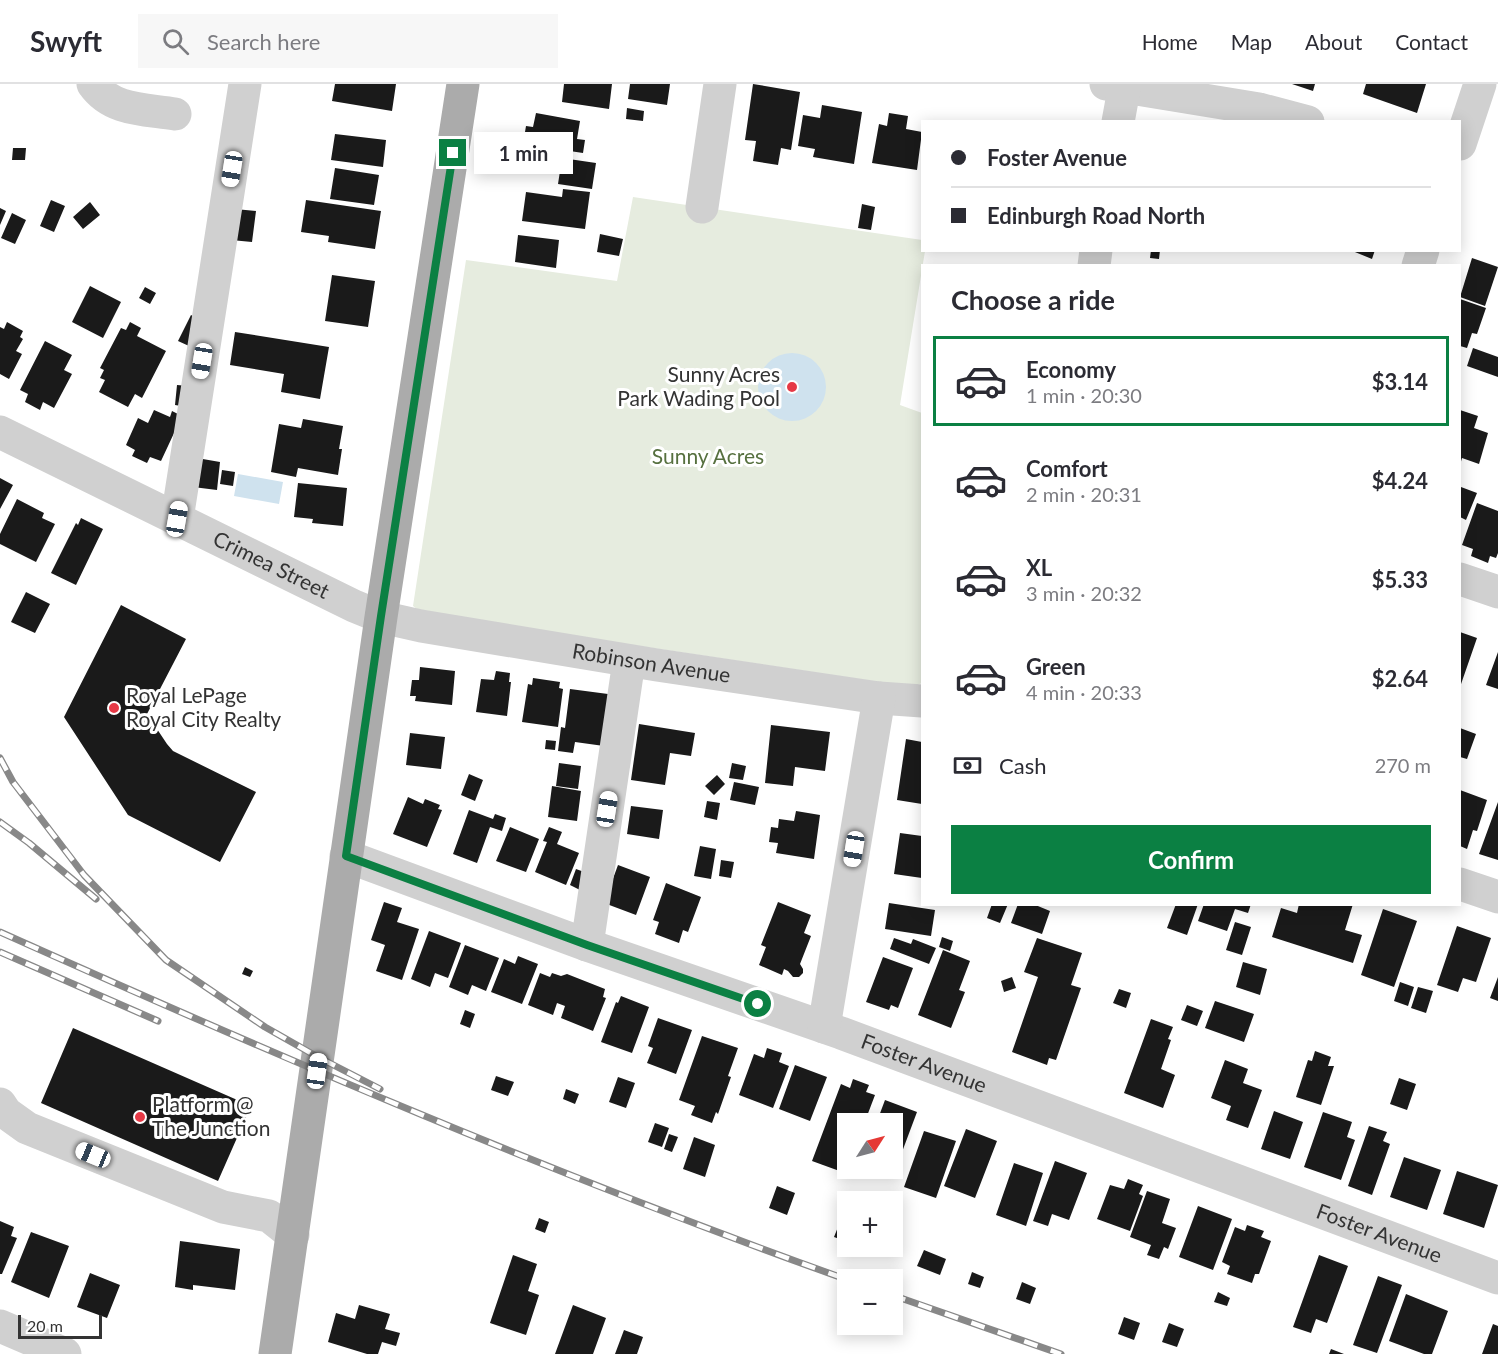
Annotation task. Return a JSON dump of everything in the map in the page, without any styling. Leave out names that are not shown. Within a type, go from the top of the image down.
[{"type":"main road","points":[[275,1354],[381,616],[463,84]]},
{"type":"street","points":[[93,84],[103,97],[117,105],[175,114]]},
{"type":"street","points":[[177,519],[245,84]]},
{"type":"street","points":[[702,207],[720,84]]},
{"type":"street","points":[[1461,141],[1480,84]]},
{"type":"street","points":[[1118,120],[1119,85],[1259,109],[1300,120]]},
{"type":"street","name":"Crimea Street","points":[[0,432],[354,606],[381,616]]},
{"type":"street","points":[[1461,579],[1498,592]]},
{"type":"street","name":"Robinson Avenue","points":[[381,616],[421,627],[630,661],[879,698],[921,701]]},
{"type":"street","points":[[587,945],[630,661]]},
{"type":"street","points":[[824,1027],[879,698]]},
{"type":"street","name":"Foster Avenue","points":[[346,856],[587,945],[824,1027],[1498,1278]]},
{"type":"street","points":[[1461,884],[1498,897]]},
{"type":"street","points":[[0,1104],[6,1113],[27,1128],[224,1206],[269,1216],[293,1235]]},
{"type":"street","points":[[0,1326],[65,1354]]},
{"type":"green space","name":"Sunny Acres","points":[[633,197],[921,240],[921,252],[925,252],[921,264],[900,405],[921,413],[921,683],[912,687],[440,616],[418,610],[413,606],[466,260],[617,281]]},
{"type":"water","name":"Sunny Acres Park Wading Pool","points":[[792,353],[805,356],[816,363],[823,374],[826,387],[823,400],[816,411],[805,418],[792,421],[779,418],[768,411],[761,400],[758,387],[761,374],[768,363],[779,356]]},
{"type":"water","points":[[238,474],[283,482],[279,504],[234,496]]},
{"type":"building","points":[[335,84],[396,84],[392,111],[332,101]]},
{"type":"building","points":[[564,84],[612,84],[609,109],[562,102]]},
{"type":"building","points":[[630,84],[670,84],[667,105],[628,99]]},
{"type":"building","points":[[753,84],[800,92],[791,150],[781,148],[778,165],[753,161],[756,141],[745,140]]},
{"type":"building","points":[[1292,84],[1315,84],[1313,91]]},
{"type":"building","points":[[1366,84],[1426,84],[1417,113],[1363,94]]},
{"type":"building","points":[[822,105],[862,112],[854,164],[813,157],[815,149],[798,146],[803,115],[820,118]]},
{"type":"building","points":[[627,108],[644,111],[643,121],[626,119]]},
{"type":"building","points":[[536,113],[580,121],[577,139],[585,140],[583,153],[523,144],[526,126],[533,127]]},
{"type":"building","points":[[889,113],[908,116],[906,129],[921,132],[917,170],[872,163],[879,124],[887,126]]},
{"type":"building","points":[[335,134],[386,140],[383,167],[331,160]]},
{"type":"building","points":[[13,148],[26,148],[25,160],[12,160]]},
{"type":"building","points":[[562,158],[596,163],[592,189],[558,184]]},
{"type":"building","points":[[335,168],[379,175],[374,205],[330,199]]},
{"type":"building","points":[[563,189],[590,192],[585,229],[522,221],[526,192],[562,197]]},
{"type":"building","points":[[51,200],[65,206],[54,232],[40,226]]},
{"type":"building","points":[[306,200],[381,211],[375,249],[328,242],[329,236],[301,232]]},
{"type":"building","points":[[90,202],[100,215],[83,229],[73,217]]},
{"type":"building","points":[[862,204],[875,207],[871,230],[858,228]]},
{"type":"building","points":[[0,208],[6,211],[0,225]]},
{"type":"building","points":[[235,209],[256,211],[252,242],[231,240]]},
{"type":"building","points":[[12,213],[26,220],[15,244],[1,238]]},
{"type":"building","points":[[600,234],[623,239],[619,256],[597,252]]},
{"type":"building","points":[[518,235],[559,240],[556,268],[515,262]]},
{"type":"building","points":[[1151,252],[1160,252],[1159,259],[1150,258]]},
{"type":"building","points":[[1355,252],[1374,252],[1372,259]]},
{"type":"building","points":[[1472,258],[1498,267],[1485,306],[1461,297]]},
{"type":"building","points":[[332,275],[375,281],[368,327],[325,321]]},
{"type":"building","points":[[90,286],[121,302],[103,338],[72,322]]},
{"type":"building","points":[[145,287],[156,293],[150,304],[139,298]]},
{"type":"building","points":[[1461,299],[1486,308],[1477,334],[1472,333],[1467,348],[1461,346]]},
{"type":"building","points":[[191,315],[202,321],[189,346],[178,341]]},
{"type":"building","points":[[7,322],[23,331],[20,337],[23,339],[16,351],[22,354],[9,379],[0,374],[0,327],[4,329]]},
{"type":"building","points":[[130,322],[141,328],[137,336],[166,351],[142,398],[135,394],[128,407],[99,392],[105,380],[100,378],[104,370],[100,368],[121,328],[126,330]]},
{"type":"building","points":[[235,332],[329,347],[320,399],[281,392],[284,374],[230,365]]},
{"type":"building","points":[[45,341],[72,355],[64,370],[72,374],[54,408],[43,402],[40,410],[25,402],[28,394],[20,390]]},
{"type":"building","points":[[1473,348],[1498,357],[1498,377],[1467,366]]},
{"type":"building","points":[[177,385],[189,386],[187,407],[175,405]]},
{"type":"building","points":[[154,410],[170,417],[172,411],[182,416],[161,461],[150,457],[147,463],[132,456],[135,450],[126,445],[138,418],[148,423]]},
{"type":"building","points":[[1461,410],[1478,416],[1474,428],[1488,433],[1479,464],[1462,458],[1461,462]]},
{"type":"building","points":[[303,419],[343,426],[338,475],[298,468],[296,477],[271,472],[279,424],[301,428]]},
{"type":"building","points":[[197,458],[220,462],[217,490],[193,487]]},
{"type":"building","points":[[222,470],[235,472],[233,486],[220,484]]},
{"type":"building","points":[[0,478],[13,485],[0,509]]},
{"type":"building","points":[[298,483],[347,488],[343,526],[312,523],[313,519],[294,517]]},
{"type":"building","points":[[1461,487],[1477,493],[1466,520],[1461,518]]},
{"type":"building","points":[[17,499],[44,513],[42,518],[55,524],[36,562],[0,544],[0,534]]},
{"type":"building","points":[[1477,503],[1498,511],[1498,553],[1496,558],[1490,556],[1488,563],[1471,556],[1473,549],[1462,545]]},
{"type":"building","points":[[81,518],[103,529],[76,585],[51,573],[76,523],[78,525]]},
{"type":"building","points":[[26,592],[50,604],[35,633],[11,622]]},
{"type":"building","points":[[121,605],[186,639],[147,714],[167,744],[173,751],[256,792],[220,862],[128,815],[64,717]]},
{"type":"building","points":[[1461,632],[1477,638],[1461,684]]},
{"type":"building","points":[[1498,652],[1498,689],[1486,685]]},
{"type":"building","points":[[420,667],[455,671],[452,705],[415,701],[416,696],[410,696],[412,680],[419,680]]},
{"type":"building","points":[[496,671],[510,673],[507,716],[476,712],[481,679],[494,680]]},
{"type":"building","points":[[533,678],[560,682],[559,688],[563,689],[558,727],[522,722],[528,684],[532,685]]},
{"type":"building","points":[[570,689],[608,694],[604,746],[575,742],[573,753],[558,751],[561,727],[565,728]]},
{"type":"building","points":[[639,724],[695,733],[691,756],[670,753],[665,785],[631,780]]},
{"type":"building","points":[[771,725],[830,732],[825,771],[795,767],[793,786],[765,783]]},
{"type":"building","points":[[1461,728],[1476,734],[1467,759],[1461,757]]},
{"type":"building","points":[[410,733],[445,737],[441,769],[406,765]]},
{"type":"building","points":[[906,739],[921,742],[921,804],[897,800]]},
{"type":"building","points":[[546,740],[556,741],[555,750],[545,749]]},
{"type":"building","points":[[559,763],[581,766],[578,789],[556,786]]},
{"type":"building","points":[[732,763],[746,766],[743,780],[729,778]]},
{"type":"building","points":[[469,774],[483,780],[475,801],[461,795]]},
{"type":"building","points":[[717,775],[725,784],[714,795],[705,786]]},
{"type":"building","points":[[734,782],[759,787],[755,805],[730,800]]},
{"type":"building","points":[[552,786],[581,791],[577,821],[548,817]]},
{"type":"building","points":[[1461,790],[1487,800],[1477,831],[1473,830],[1467,849],[1461,846]]},
{"type":"building","points":[[408,797],[423,804],[425,799],[440,805],[438,809],[442,810],[427,847],[393,834]]},
{"type":"building","points":[[707,801],[720,803],[717,820],[704,817]]},
{"type":"building","points":[[1498,802],[1498,860],[1479,854]]},
{"type":"building","points":[[631,806],[663,810],[659,839],[627,834]]},
{"type":"building","points":[[469,810],[493,819],[495,814],[506,818],[502,831],[490,827],[477,863],[453,854]]},
{"type":"building","points":[[796,811],[820,815],[814,859],[776,853],[778,843],[769,842],[771,827],[778,828],[779,819],[794,821]]},
{"type":"building","points":[[510,827],[539,839],[526,872],[496,861]]},
{"type":"building","points":[[549,827],[562,832],[557,844],[579,853],[566,885],[535,872],[547,842],[543,841]]},
{"type":"building","points":[[900,833],[921,836],[921,878],[894,874]]},
{"type":"building","points":[[700,846],[716,849],[711,879],[694,876]]},
{"type":"building","points":[[721,860],[734,862],[731,878],[719,876]]},
{"type":"building","points":[[618,865],[650,877],[636,915],[604,903]]},
{"type":"building","points":[[576,869],[587,873],[580,890],[570,885]]},
{"type":"building","points":[[666,883],[701,897],[688,932],[683,930],[679,943],[655,934],[659,922],[653,920]]},
{"type":"building","points":[[384,902],[402,908],[397,922],[419,929],[402,980],[376,971],[385,945],[371,940]]},
{"type":"building","points":[[778,902],[811,915],[804,933],[811,936],[800,964],[803,973],[799,977],[793,977],[784,969],[782,975],[759,965],[766,947],[761,945]]},
{"type":"building","points":[[889,903],[935,910],[931,936],[885,929]]},
{"type":"building","points":[[991,906],[1007,906],[1000,923],[987,918]]},
{"type":"building","points":[[1017,906],[1038,906],[1050,911],[1042,934],[1011,923]]},
{"type":"building","points":[[1175,906],[1197,906],[1187,935],[1167,928]]},
{"type":"building","points":[[1203,906],[1250,906],[1248,913],[1235,909],[1227,931],[1198,921]]},
{"type":"building","points":[[1299,906],[1352,906],[1345,930],[1362,935],[1353,963],[1272,937],[1281,908],[1297,913]]},
{"type":"building","points":[[1383,909],[1417,921],[1394,987],[1361,975]]},
{"type":"building","points":[[1235,922],[1251,927],[1242,955],[1226,950]]},
{"type":"building","points":[[1457,926],[1491,938],[1476,982],[1463,978],[1458,992],[1437,985]]},
{"type":"building","points":[[429,931],[461,943],[448,978],[435,973],[430,987],[411,979]]},
{"type":"building","points":[[942,937],[953,941],[950,951],[939,947]]},
{"type":"building","points":[[894,938],[911,944],[913,939],[936,948],[929,964],[890,949]]},
{"type":"building","points":[[1037,938],[1082,953],[1071,985],[1081,988],[1056,1060],[1049,1058],[1047,1065],[1012,1052],[1038,977],[1024,972]]},
{"type":"building","points":[[465,945],[499,958],[486,991],[472,985],[468,995],[449,987]]},
{"type":"building","points":[[943,950],[970,961],[959,990],[965,992],[951,1028],[918,1015]]},
{"type":"building","points":[[518,956],[538,964],[522,1004],[491,992],[504,959],[515,964]]},
{"type":"building","points":[[883,957],[913,968],[898,1008],[891,1005],[889,1010],[866,1002]]},
{"type":"building","points":[[1243,962],[1267,969],[1260,995],[1236,987]]},
{"type":"building","points":[[245,967],[253,971],[250,977],[242,974]]},
{"type":"building","points":[[540,973],[550,977],[552,973],[561,976],[567,974],[605,989],[603,997],[606,998],[593,1031],[561,1018],[565,1006],[557,1003],[553,1015],[528,1005]]},
{"type":"building","points":[[1012,977],[1016,988],[1004,992],[1001,981]]},
{"type":"building","points":[[1498,977],[1498,1001],[1490,998]]},
{"type":"building","points":[[1400,982],[1414,987],[1408,1006],[1394,1001]]},
{"type":"building","points":[[1418,987],[1433,991],[1426,1013],[1411,1008]]},
{"type":"building","points":[[1119,989],[1131,993],[1126,1008],[1113,1003]]},
{"type":"building","points":[[621,996],[649,1007],[632,1053],[601,1042],[616,1002],[618,1003]]},
{"type":"building","points":[[1215,1001],[1254,1014],[1244,1042],[1205,1028]]},
{"type":"building","points":[[1187,1005],[1203,1011],[1197,1026],[1181,1020]]},
{"type":"building","points":[[465,1010],[475,1014],[470,1028],[460,1024]]},
{"type":"building","points":[[658,1018],[692,1030],[676,1074],[647,1063],[653,1048],[648,1046]]},
{"type":"building","points":[[1151,1019],[1173,1027],[1161,1069],[1175,1075],[1163,1108],[1124,1093]]},
{"type":"building","points":[[73,1028],[251,1106],[218,1181],[41,1103]]},
{"type":"building","points":[[702,1036],[738,1048],[728,1076],[731,1077],[718,1114],[716,1112],[712,1123],[691,1115],[695,1106],[679,1100]]},
{"type":"building","points":[[767,1048],[782,1053],[779,1062],[789,1066],[773,1108],[739,1095],[754,1054],[764,1058]]},
{"type":"building","points":[[1315,1051],[1331,1057],[1328,1066],[1334,1066],[1321,1105],[1296,1097],[1308,1060],[1312,1061]]},
{"type":"building","points":[[1225,1060],[1248,1069],[1243,1083],[1262,1090],[1248,1128],[1226,1120],[1231,1106],[1211,1098]]},
{"type":"building","points":[[795,1065],[827,1077],[810,1121],[779,1109]]},
{"type":"building","points":[[496,1076],[514,1082],[508,1096],[491,1090]]},
{"type":"building","points":[[618,1077],[635,1083],[626,1108],[609,1102]]},
{"type":"building","points":[[1399,1078],[1416,1084],[1407,1110],[1390,1104]]},
{"type":"building","points":[[853,1079],[869,1085],[866,1092],[875,1095],[868,1113],[837,1113],[837,1170],[812,1161],[841,1084],[850,1088]]},
{"type":"building","points":[[566,1089],[579,1094],[575,1104],[563,1099]]},
{"type":"building","points":[[885,1100],[917,1112],[903,1149],[903,1113],[880,1113]]},
{"type":"building","points":[[1274,1111],[1303,1122],[1290,1159],[1261,1149]]},
{"type":"building","points":[[1323,1112],[1352,1122],[1347,1137],[1355,1140],[1341,1180],[1304,1167]]},
{"type":"building","points":[[655,1123],[669,1128],[662,1147],[648,1142]]},
{"type":"building","points":[[1369,1126],[1387,1132],[1383,1141],[1390,1144],[1372,1195],[1348,1186]]},
{"type":"building","points":[[966,1129],[997,1141],[975,1198],[944,1186]]},
{"type":"building","points":[[924,1131],[956,1141],[936,1198],[904,1187]]},
{"type":"building","points":[[669,1134],[678,1137],[672,1152],[664,1149]]},
{"type":"building","points":[[694,1137],[715,1145],[705,1177],[683,1169]]},
{"type":"building","points":[[1404,1157],[1441,1170],[1427,1210],[1390,1197]]},
{"type":"building","points":[[1055,1161],[1087,1173],[1069,1220],[1052,1214],[1048,1226],[1033,1221]]},
{"type":"building","points":[[1014,1163],[1043,1173],[1026,1226],[996,1215]]},
{"type":"building","points":[[1457,1171],[1498,1185],[1484,1228],[1443,1214]]},
{"type":"building","points":[[1128,1179],[1143,1185],[1139,1194],[1143,1196],[1130,1231],[1097,1219],[1110,1185],[1124,1189]]},
{"type":"building","points":[[777,1186],[795,1193],[787,1215],[769,1208]]},
{"type":"building","points":[[1147,1191],[1170,1199],[1162,1223],[1176,1228],[1168,1249],[1164,1247],[1159,1259],[1147,1255],[1151,1245],[1130,1237]]},
{"type":"building","points":[[1198,1206],[1232,1219],[1213,1270],[1179,1257]]},
{"type":"building","points":[[539,1218],[549,1222],[545,1233],[535,1229]]},
{"type":"building","points":[[0,1221],[14,1227],[11,1236],[17,1238],[2,1274],[0,1274]]},
{"type":"building","points":[[1247,1225],[1264,1231],[1261,1237],[1271,1241],[1259,1274],[1255,1274],[1252,1283],[1227,1274],[1230,1266],[1222,1262],[1235,1227],[1245,1231]]},
{"type":"building","points":[[31,1232],[69,1246],[49,1298],[11,1282]]},
{"type":"building","points":[[180,1241],[240,1249],[235,1290],[193,1285],[193,1290],[175,1287]]},
{"type":"building","points":[[924,1250],[946,1259],[940,1275],[917,1266]]},
{"type":"building","points":[[513,1255],[537,1264],[528,1291],[539,1295],[526,1335],[490,1323]]},
{"type":"building","points":[[1319,1255],[1348,1266],[1327,1323],[1316,1319],[1311,1333],[1293,1327]]},
{"type":"building","points":[[972,1272],[984,1277],[980,1288],[968,1284]]},
{"type":"building","points":[[90,1273],[120,1285],[107,1318],[77,1307]]},
{"type":"building","points":[[1378,1276],[1402,1285],[1377,1353],[1353,1345]]},
{"type":"building","points":[[1022,1282],[1036,1288],[1030,1304],[1016,1299]]},
{"type":"building","points":[[1218,1292],[1230,1298],[1227,1306],[1214,1302]]},
{"type":"building","points":[[1406,1294],[1448,1311],[1432,1354],[1424,1354],[1389,1341]]},
{"type":"building","points":[[359,1305],[390,1314],[385,1329],[400,1333],[396,1346],[382,1342],[378,1354],[367,1354],[328,1342],[336,1313],[355,1319]]},
{"type":"building","points":[[573,1305],[606,1318],[593,1354],[555,1354]]},
{"type":"building","points":[[1124,1317],[1140,1323],[1134,1340],[1118,1334]]},
{"type":"building","points":[[1169,1323],[1184,1329],[1177,1347],[1162,1342]]},
{"type":"building","points":[[1493,1324],[1498,1326],[1498,1354],[1482,1354]]},
{"type":"building","points":[[624,1330],[643,1337],[637,1354],[615,1354]]},
{"type":"building","points":[[1331,1349],[1344,1354],[1329,1354]]},
{"type":"railway","points":[[0,758],[13,782],[84,875],[166,960],[265,1027],[380,1089]]},
{"type":"railway","points":[[0,822],[96,899]]},
{"type":"railway","points":[[0,932],[210,1025],[527,1158],[837,1276]]},
{"type":"railway","points":[[0,952],[158,1021]]},
{"type":"railway","points":[[903,1299],[1061,1354]]},
{"type":"place","name":"Sunny Acres Park Wading Pool","points":[[792,387]]},
{"type":"place","name":"Royal LePage Royal City Realty","points":[[114,708]]},
{"type":"place","name":"Platform @ The Junction","points":[[140,1117]]},
{"type":"route","points":[[453,153],[346,856],[587,945],[758,1004]]}]
